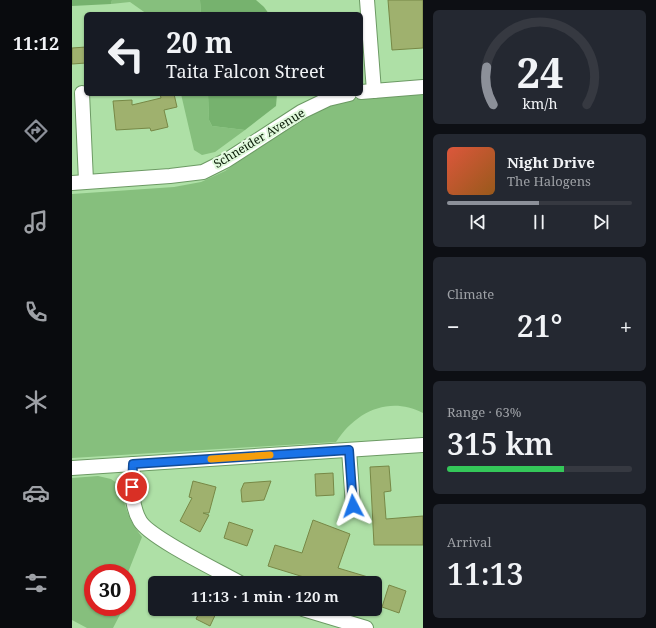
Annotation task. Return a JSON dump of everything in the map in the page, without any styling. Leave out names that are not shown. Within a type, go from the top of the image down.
[{"type":"street","points":[[367,0],[367,91],[423,87]]},
{"type":"street","points":[[82,93],[86,181]]},
{"type":"street","name":"Schneider Avenue","points":[[72,183],[170,176],[203,172],[227,160],[300,112],[328,99],[341,96]]},
{"type":"street","points":[[72,468],[423,445]]},
{"type":"street","points":[[349,450],[353,506]]},
{"type":"street","points":[[133,464],[133,500],[136,513],[145,527],[158,537],[228,576]]},
{"type":"street","points":[[326,616],[366,628]]},
{"type":"green space","points":[[72,0],[112,0],[111,4],[72,6]]},
{"type":"green space","points":[[112,0],[200,0],[201,12],[144,12],[130,2],[111,4]]},
{"type":"green space","points":[[200,0],[256,0],[268,12],[201,12]]},
{"type":"green space","points":[[423,94],[423,413],[410,408],[398,406],[386,406],[374,410],[353,422],[336,442],[72,458],[72,194],[174,187],[201,182],[225,171],[314,111],[345,100]]},
{"type":"green space","points":[[181,96],[208,96],[209,120],[212,126],[245,130],[215,152],[202,155],[194,150]]},
{"type":"green space","points":[[208,96],[277,96],[276,106],[245,130],[212,126],[209,120]]},
{"type":"green space","points":[[98,476],[111,479],[121,486],[128,513],[133,525],[142,537],[131,564],[84,564],[84,616],[119,616],[113,628],[87,628],[72,620],[72,478]]},
{"type":"building","points":[[388,0],[423,0],[423,48],[392,50]]},
{"type":"building","points":[[84,47],[84,63],[72,64],[72,48]]},
{"type":"building","points":[[160,96],[174,96],[177,107],[164,110],[168,127],[151,131],[150,128],[116,130],[113,101],[132,100],[132,105],[161,98]]},
{"type":"building","points":[[389,466],[391,491],[384,492],[386,519],[423,516],[423,545],[374,545],[370,467]]},
{"type":"building","points":[[333,473],[334,495],[316,496],[315,474]]},
{"type":"building","points":[[193,481],[216,487],[209,513],[203,513],[209,515],[200,532],[180,521],[192,498],[189,497]]},
{"type":"building","points":[[271,481],[264,500],[242,502],[241,490],[244,483]]},
{"type":"building","points":[[313,520],[350,534],[338,568],[365,576],[300,576],[268,566],[275,545],[302,553]]},
{"type":"building","points":[[229,522],[253,530],[247,546],[224,538]]},
{"type":"building","points":[[389,585],[406,591],[399,613],[382,607]]},
{"type":"building","points":[[198,616],[215,616],[210,626],[196,619]]},
{"type":"slow traffic","points":[[211,459],[270,455]]},
{"type":"route","points":[[132,487],[133,464],[349,450],[353,506]]}]
